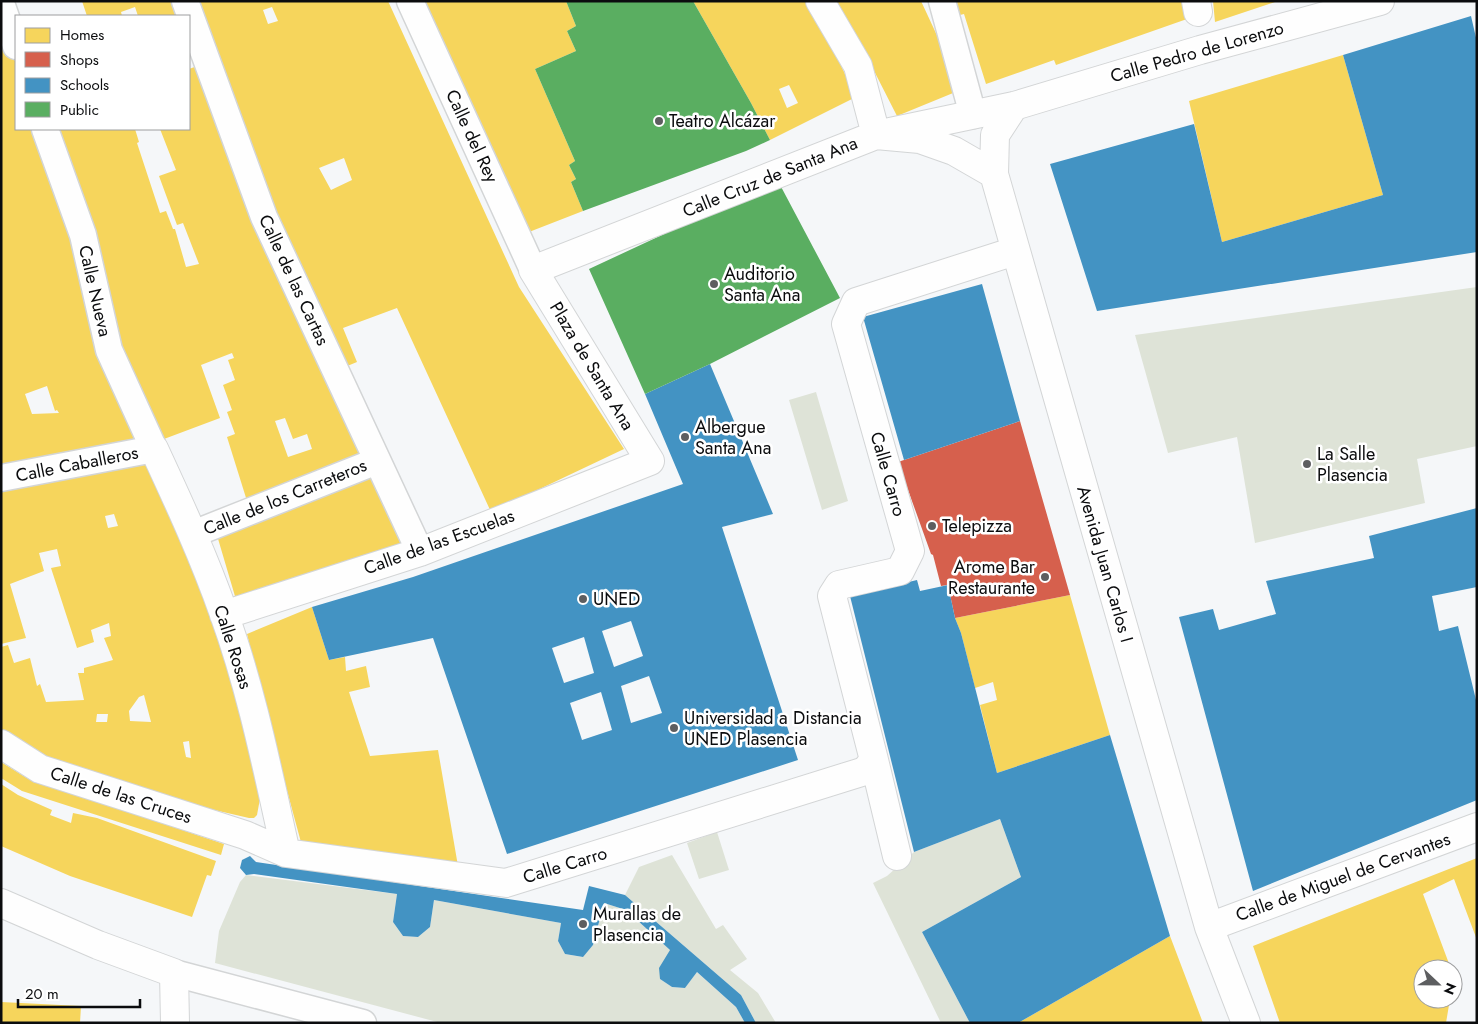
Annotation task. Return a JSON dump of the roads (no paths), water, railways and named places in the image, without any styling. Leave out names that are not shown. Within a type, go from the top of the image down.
[{"type":"street","name":"Calle de las Cartas","points":[[185,1],[264,217],[420,552]]},
{"type":"street","name":"Calle del Rey","points":[[410,1],[534,270]]},
{"type":"street","points":[[820,1],[858,66],[876,135],[920,139],[954,151],[994,174]]},
{"type":"street","points":[[942,1],[973,115],[994,174]]},
{"type":"street","name":"Calle Pedro de Lorenzo","points":[[1014,106],[1200,50],[1380,1]]},
{"type":"street","points":[[1,3],[15,43]]},
{"type":"street","name":"Calle Cruz de Santa Ana","points":[[534,270],[876,135],[1014,106]]},
{"type":"street","name":"Avenida Juan Carlos I","points":[[1014,106],[994,135],[994,174],[1209,927],[1246,1023]]},
{"type":"street","name":"Calle Nueva","points":[[45,130],[83,235],[109,350],[154,449]]},
{"type":"street","name":"Calle Carro","points":[[897,856],[832,596],[839,585],[900,570],[910,551],[846,324],[856,302],[1015,251]]},
{"type":"street","name":"Plaza de Santa Ana","points":[[534,270],[650,462]]},
{"type":"street","name":"Calle Caballeros","points":[[1,478],[154,449]]},
{"type":"street","name":"Calle Rosas","points":[[154,449],[193,534],[224,615],[260,732],[286,853]]},
{"type":"street","name":"Calle de los Carreteros","points":[[193,534],[378,461]]},
{"type":"street","name":"Calle de las Escuelas","points":[[224,615],[420,552],[650,462]]},
{"type":"street","name":"Calle de las Cruces","points":[[1,744],[40,769],[245,835]]},
{"type":"street","name":"Calle Carro","points":[[245,835],[286,853],[506,883],[864,771],[874,760]]},
{"type":"street","name":"Calle de Miguel de Cervantes","points":[[1209,927],[1477,827]]},
{"type":"street","points":[[1,903],[98,944],[174,973],[363,1023]]},
{"type":"street","points":[[174,973],[175,1023]]},
{"type":"place","name":"Teatro Alcázar","points":[[659,121]]},
{"type":"place","name":"Auditorio Santa Ana","points":[[714,284]]},
{"type":"place","name":"Albergue Santa Ana","points":[[685,437]]},
{"type":"place","name":"La Salle Plasencia","points":[[1307,464]]},
{"type":"place","name":"Telepizza","points":[[932,526]]},
{"type":"place","name":"Arome Bar Restaurante","points":[[1045,577]]},
{"type":"place","name":"UNED","points":[[583,599]]},
{"type":"place","name":"Universidad a Distancia UNED Plasencia","points":[[674,728]]},
{"type":"place","name":"Murallas de Plasencia","points":[[583,924]]}]
